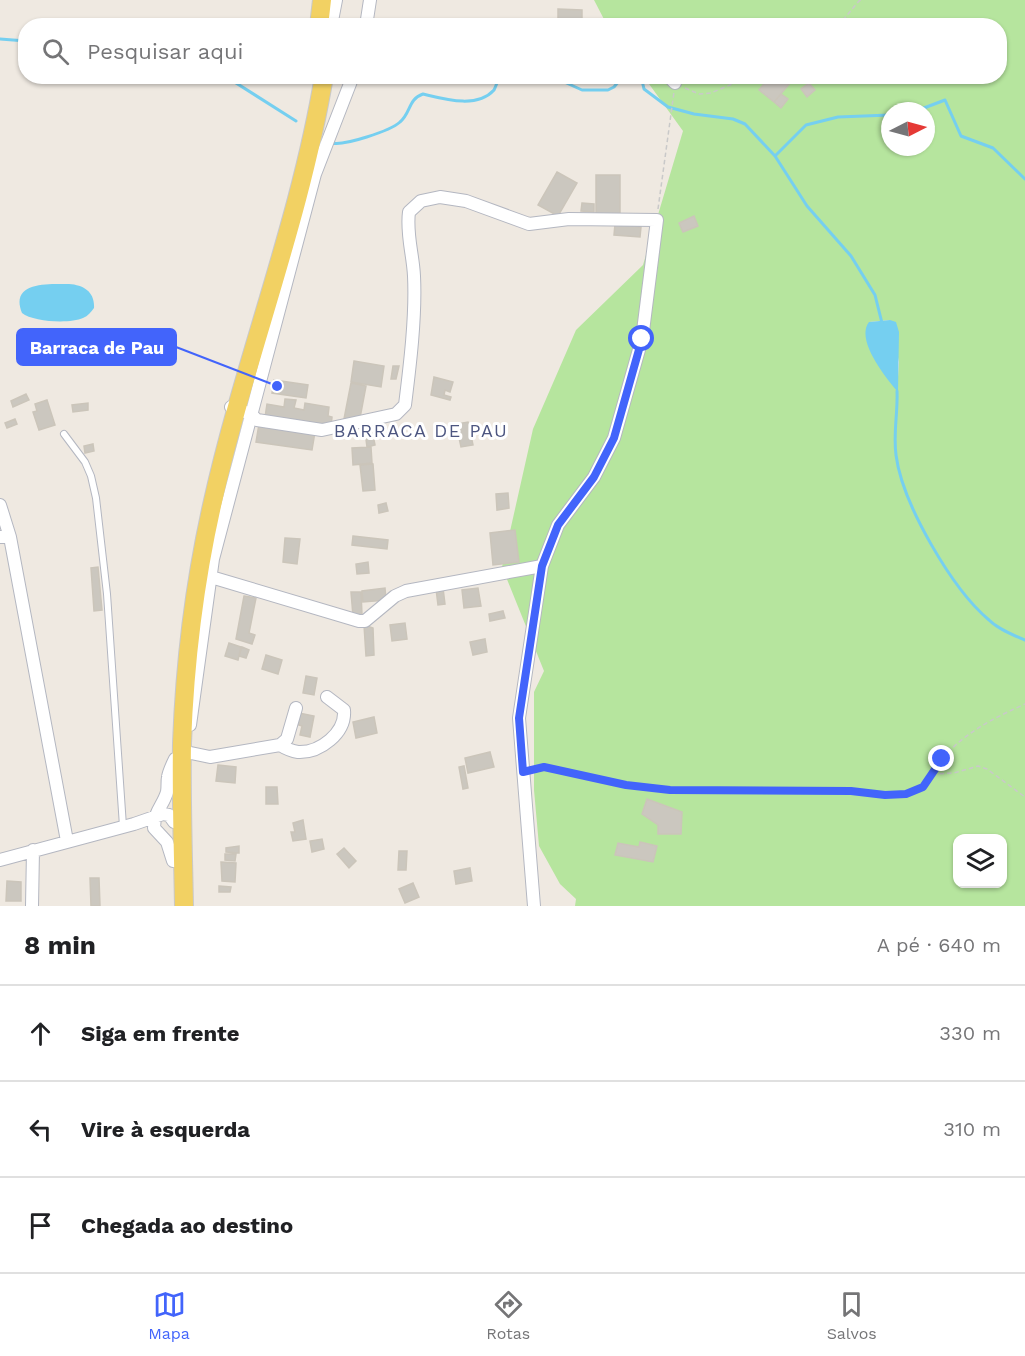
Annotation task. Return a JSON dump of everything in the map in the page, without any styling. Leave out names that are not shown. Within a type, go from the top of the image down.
[{"type":"main road","points":[[321,18],[322,0]]},
{"type":"main road","points":[[331,18],[334,0]]},
{"type":"main road","points":[[184,906],[179,822],[180,756],[176,704],[193,539],[239,410],[313,84]]},
{"type":"main road","points":[[174,906],[173,861],[183,783],[182,744],[187,668],[196,590],[213,499],[306,171],[322,84]]},
{"type":"street","points":[[367,18],[370,0]]},
{"type":"street","points":[[154,822],[164,800],[168,778],[180,756],[202,645],[213,559],[239,410],[315,174],[350,84]]},
{"type":"street","points":[[239,410],[257,420],[322,430],[396,414],[405,405],[411,359],[414,276],[407,226],[409,212],[421,201],[440,197],[466,201],[529,224],[569,219],[657,220],[642,339],[614,438],[594,477],[558,525],[542,566],[519,718],[534,906]]},
{"type":"street","points":[[0,505],[67,841]]},
{"type":"street","points":[[211,577],[365,621],[395,596],[406,591],[542,566]]},
{"type":"street","points":[[280,745],[295,752],[304,752],[327,742],[344,723],[344,710],[327,697]]},
{"type":"street","points":[[180,756],[210,757],[280,745],[287,739],[296,708]]},
{"type":"street","points":[[180,756],[183,783]]},
{"type":"street","points":[[154,822],[167,842],[173,861]]},
{"type":"street","points":[[0,860],[129,825],[154,822],[163,829],[179,822]]},
{"type":"street","points":[[32,906],[33,850]]},
{"type":"lane","points":[[64,434],[85,462],[96,498],[129,825]]},
{"type":"path","points":[[844,18],[861,0]]},
{"type":"path","points":[[657,220],[672,84]]},
{"type":"path","points":[[680,84],[699,94],[711,93],[732,84]]},
{"type":"path","points":[[523,772],[544,767],[626,785],[670,790],[851,791],[885,795],[906,794],[923,787],[942,759],[965,735],[992,719],[1025,704]]},
{"type":"path","points":[[932,774],[954,773],[978,765],[1025,797]]},
{"type":"green space","points":[[594,0],[1025,0],[1025,906],[575,906],[576,899],[560,884],[539,846],[534,790],[534,692],[544,671],[502,567],[533,429],[576,330],[643,265],[683,131],[649,84],[1007,84],[1007,18],[603,18]],"holes":[[[890,320],[899,362],[897,392],[869,322]]]},
{"type":"water","points":[[69,284],[88,290],[93,298],[94,308],[85,317],[70,321],[52,321],[22,313],[21,295],[26,290],[34,286]]},
{"type":"water","points":[[890,320],[896,322],[899,332],[898,392],[886,378],[866,339],[869,322]]},
{"type":"building","points":[[558,9],[582,10],[582,18],[558,18]]},
{"type":"building","points":[[764,84],[789,84],[774,102],[759,90]]},
{"type":"building","points":[[810,84],[815,90],[807,97],[801,89]]},
{"type":"building","points":[[781,94],[788,99],[781,108],[774,102]]},
{"type":"building","points":[[557,172],[577,183],[558,216],[538,205]]},
{"type":"building","points":[[596,175],[620,175],[620,217],[596,216]]},
{"type":"building","points":[[582,203],[594,204],[594,212],[581,211]]},
{"type":"building","points":[[694,216],[698,226],[683,232],[679,223]]},
{"type":"building","points":[[615,224],[641,227],[640,237],[614,235]]},
{"type":"building","points":[[354,361],[384,366],[381,387],[351,382]]},
{"type":"building","points":[[393,366],[399,366],[396,379],[391,379]]},
{"type":"building","points":[[434,377],[453,382],[450,392],[445,390],[444,395],[451,397],[450,400],[431,395]]},
{"type":"building","points":[[274,380],[308,385],[306,398],[272,393]]},
{"type":"building","points":[[351,383],[366,386],[360,418],[344,419]]},
{"type":"building","points":[[26,394],[29,400],[13,407],[11,401]]},
{"type":"building","points":[[285,399],[296,400],[294,408],[304,410],[305,403],[329,407],[328,416],[332,417],[331,427],[265,417],[267,404],[284,407]]},
{"type":"building","points":[[47,400],[55,425],[39,430],[33,412],[37,411],[35,404]]},
{"type":"building","points":[[88,403],[88,410],[73,412],[72,405]]},
{"type":"building","points":[[15,419],[17,424],[7,428],[5,423]]},
{"type":"building","points":[[380,422],[382,434],[373,435],[375,445],[367,447],[364,424]]},
{"type":"building","points":[[468,422],[473,445],[461,447],[456,424]]},
{"type":"building","points":[[259,424],[315,432],[312,450],[256,442]]},
{"type":"building","points":[[93,444],[94,451],[85,453],[84,446]]},
{"type":"building","points":[[371,447],[372,463],[353,465],[352,448]]},
{"type":"building","points":[[373,464],[375,490],[363,491],[360,465]]},
{"type":"building","points":[[508,493],[509,508],[497,510],[496,494]]},
{"type":"building","points":[[386,503],[388,511],[379,513],[378,505]]},
{"type":"building","points":[[515,530],[519,562],[493,565],[490,533]]},
{"type":"building","points":[[353,536],[388,540],[387,549],[352,545]]},
{"type":"building","points":[[285,538],[300,539],[297,564],[283,562]]},
{"type":"building","points":[[368,562],[369,573],[357,574],[356,564]]},
{"type":"building","points":[[98,567],[102,610],[94,611],[91,568]]},
{"type":"building","points":[[385,588],[386,600],[363,602],[362,591]]},
{"type":"building","points":[[443,588],[445,604],[438,605],[436,589]]},
{"type":"building","points":[[478,588],[481,606],[464,608],[462,590]]},
{"type":"building","points":[[351,592],[361,592],[362,615],[353,616]]},
{"type":"building","points":[[244,596],[256,598],[249,633],[255,635],[252,644],[236,639]]},
{"type":"building","points":[[503,611],[505,618],[490,621],[489,614]]},
{"type":"building","points":[[405,623],[407,639],[392,641],[390,625]]},
{"type":"building","points":[[364,625],[373,628],[374,655],[366,656]]},
{"type":"building","points":[[485,639],[487,652],[473,655],[470,642]]},
{"type":"building","points":[[229,643],[241,647],[238,660],[225,656]]},
{"type":"building","points":[[242,647],[249,650],[246,658],[239,656]]},
{"type":"building","points":[[266,655],[282,660],[278,674],[262,669]]},
{"type":"building","points":[[306,676],[317,678],[314,695],[303,693]]},
{"type":"building","points":[[299,713],[314,716],[310,737],[300,735],[302,726],[296,724]]},
{"type":"building","points":[[374,717],[377,733],[356,738],[353,722]]},
{"type":"building","points":[[490,752],[494,767],[468,773],[465,758]]},
{"type":"building","points":[[218,765],[236,767],[235,783],[216,781]]},
{"type":"building","points":[[464,766],[468,788],[463,789],[459,767]]},
{"type":"building","points":[[266,787],[277,787],[278,804],[266,804]]},
{"type":"building","points":[[647,799],[682,812],[681,834],[658,834],[658,825],[642,814]]},
{"type":"building","points":[[303,820],[306,839],[293,841],[291,832],[295,832],[293,823]]},
{"type":"building","points":[[322,839],[324,849],[312,852],[310,841]]},
{"type":"building","points":[[640,842],[657,846],[653,862],[615,855],[618,843],[639,847]]},
{"type":"building","points":[[239,846],[239,853],[226,852],[226,848]]},
{"type":"building","points":[[344,848],[356,861],[349,868],[337,854]]},
{"type":"building","points":[[399,851],[407,851],[406,870],[398,870]]},
{"type":"building","points":[[225,854],[236,854],[235,861],[225,860]]},
{"type":"building","points":[[221,862],[236,863],[235,882],[222,881]]},
{"type":"building","points":[[470,868],[472,881],[456,884],[454,871]]},
{"type":"building","points":[[90,878],[99,878],[100,906],[91,906]]},
{"type":"building","points":[[7,881],[21,882],[21,901],[6,901]]},
{"type":"building","points":[[413,883],[419,897],[405,903],[399,889]]},
{"type":"building","points":[[219,886],[231,887],[230,892],[219,892]]},
{"type":"waterway","points":[[0,39],[18,40]]},
{"type":"waterway","points":[[238,84],[296,121]]},
{"type":"waterway","points":[[332,143],[356,140],[395,126],[404,118],[415,99],[423,94],[470,101],[487,96],[497,84]]},
{"type":"waterway","points":[[569,84],[582,90],[608,90],[616,84]]},
{"type":"waterway","points":[[643,84],[644,89],[668,107],[694,114],[733,119],[745,124],[775,156],[807,206],[851,256],[875,295],[882,323]]},
{"type":"waterway","points":[[935,104],[945,100],[961,136],[993,148],[1025,179]]},
{"type":"waterway","points":[[775,156],[806,125],[838,117],[881,115]]},
{"type":"waterway","points":[[897,391],[896,455],[900,475],[918,520],[945,567],[975,606],[997,626],[1025,640]]},
{"type":"place","name":"Barraca de Pau","points":[[277,386]]},
{"type":"district","name":"BARRACA DE PAU","points":[[421,431]]},
{"type":"route","points":[[642,339],[614,438],[594,477],[558,525],[542,566],[519,718],[523,772],[544,767],[626,785],[670,790],[851,791],[885,795],[906,794],[923,787],[942,759]]}]
